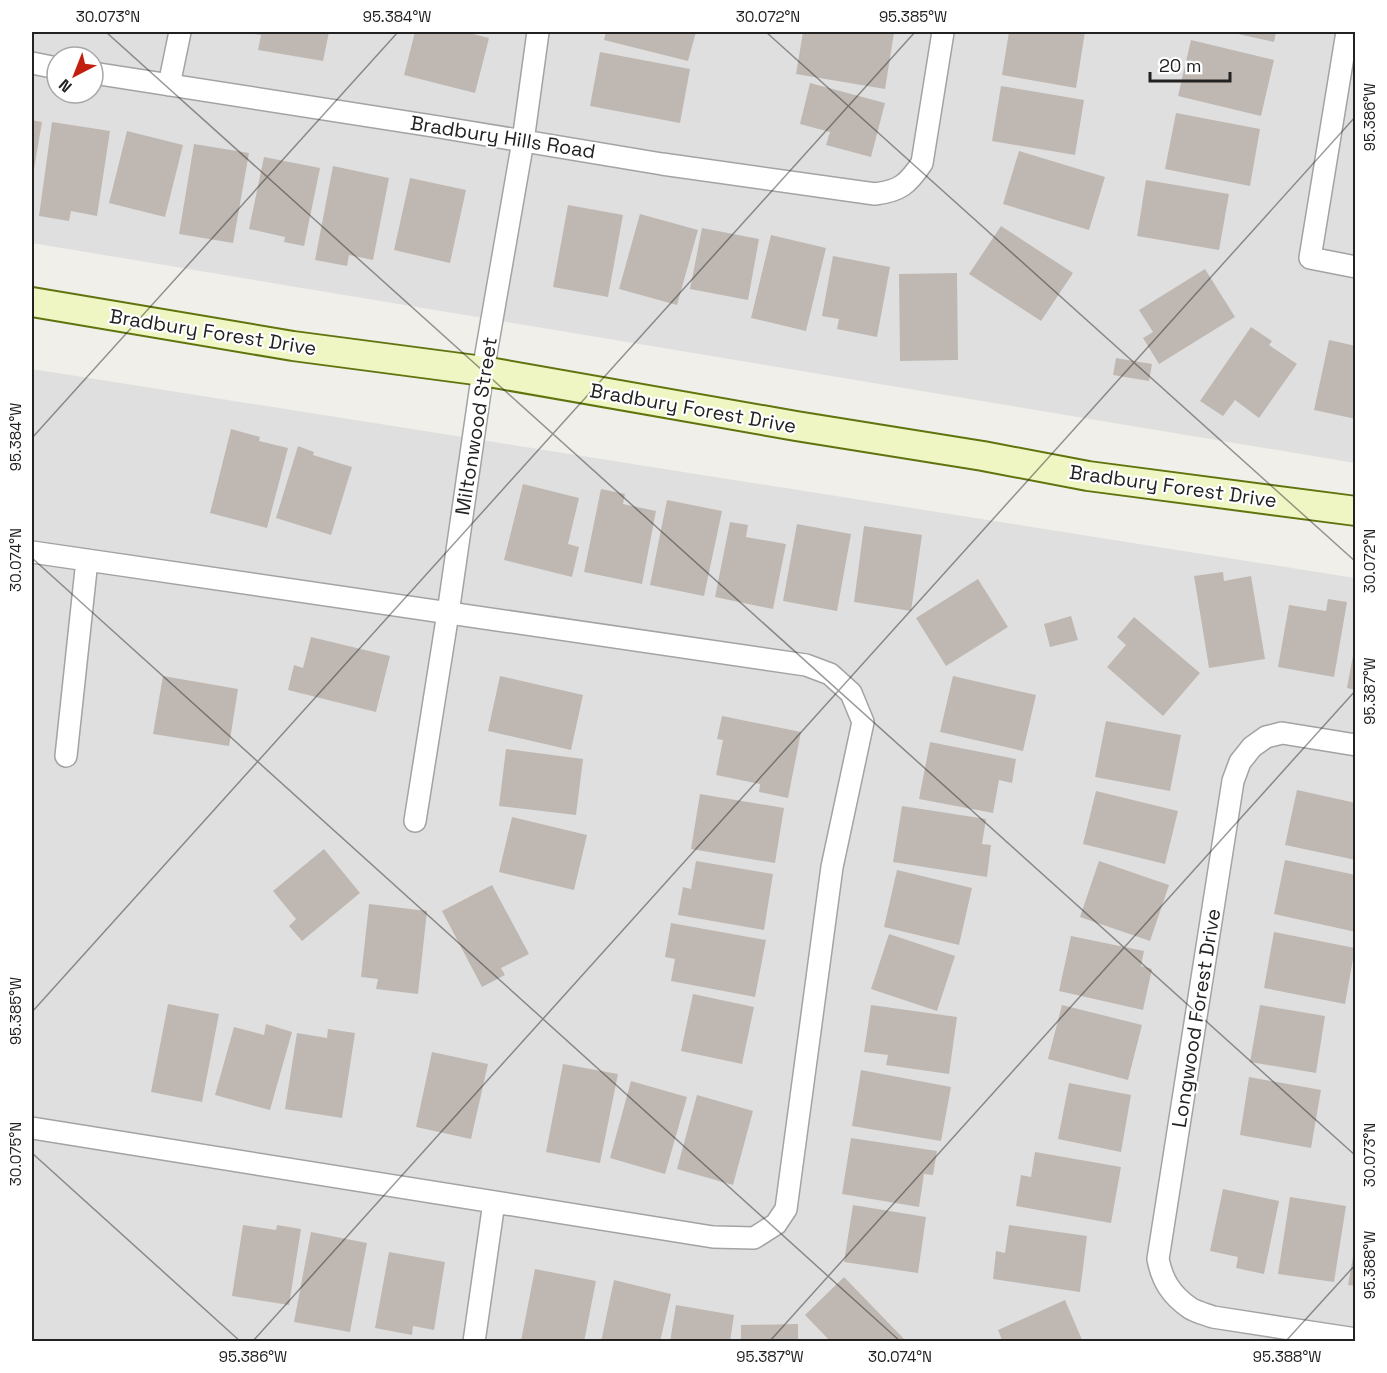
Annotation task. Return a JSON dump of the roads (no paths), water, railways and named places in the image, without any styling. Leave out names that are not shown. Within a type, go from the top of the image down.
[{"type":"street","points":[[169,85],[180,32]]},
{"type":"street","name":"Miltonwood Street","points":[[415,821],[483,371],[523,141],[538,32]]},
{"type":"street","name":"Bradbury Hills Road","points":[[105,75],[662,164],[875,194],[890,192],[909,180],[922,163],[943,32]]},
{"type":"street","points":[[1347,32],[1310,258],[1356,267]]},
{"type":"street","name":"Bradbury Forest Drive","points":[[32,302],[293,346],[483,371],[1088,476],[1356,511]]},
{"type":"street","points":[[32,552],[806,666],[830,674],[851,693],[863,722],[832,867],[786,1209],[776,1224],[754,1238],[713,1237],[32,1128]]},
{"type":"street","points":[[66,756],[87,560]]},
{"type":"street","name":"Longwood Forest Drive","points":[[1356,745],[1282,733],[1266,737],[1252,747],[1240,762],[1233,781],[1158,1259],[1161,1273],[1171,1290],[1191,1308],[1213,1317],[1356,1339]]},
{"type":"street","points":[[474,1341],[494,1202]]}]
